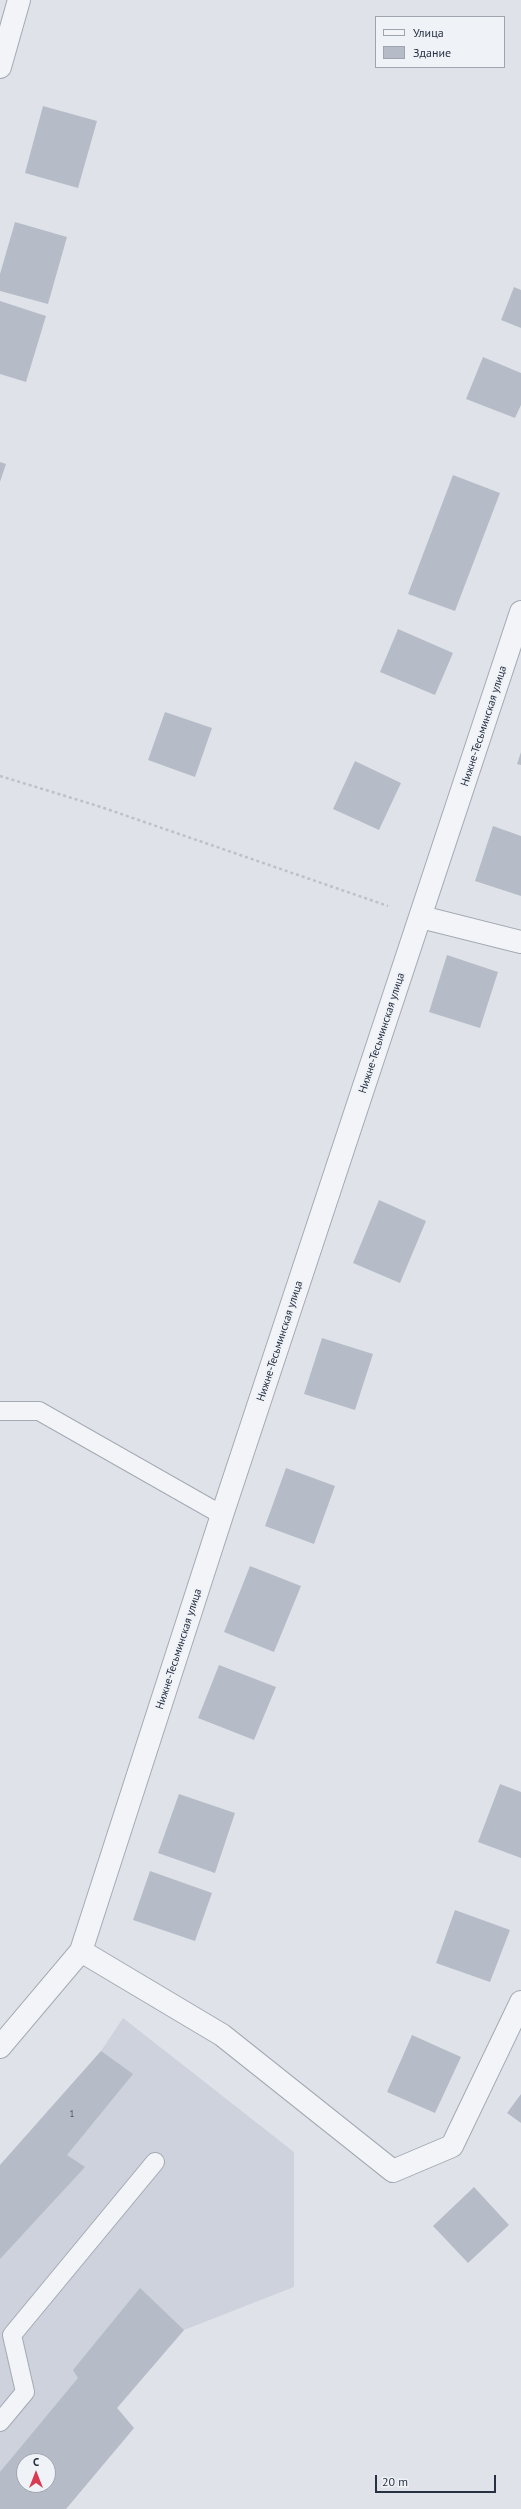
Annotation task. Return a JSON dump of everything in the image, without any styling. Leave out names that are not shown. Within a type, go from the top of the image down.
[{"type":"street","points":[[0,67],[19,0]]},
{"type":"street","name":"Нижне-Тесьминская улица","points":[[0,2047],[81,1951],[222,1515],[521,612]]},
{"type":"street","points":[[421,917],[521,942]]},
{"type":"street","points":[[81,1951],[222,2035],[393,2171],[452,2146],[521,2002]]},
{"type":"lane","points":[[0,1411],[39,1411],[222,1515]]},
{"type":"lane","points":[[0,2422],[24,2392],[12,2336],[155,2162]]},
{"type":"path","points":[[0,776],[98,806],[421,917]]},
{"type":"shaded area","points":[[123,2018],[294,2152],[294,2287],[184,2330],[117,2408],[134,2428],[66,2509],[0,2509],[0,2165],[101,2051]]},
{"type":"building","points":[[43,106],[97,121],[78,188],[25,173]]},
{"type":"building","points":[[15,222],[67,237],[48,304],[0,291],[0,274]]},
{"type":"building","points":[[514,287],[521,290],[521,328],[501,320]]},
{"type":"building","points":[[0,301],[46,316],[26,382],[0,374]]},
{"type":"building","points":[[483,357],[521,373],[521,405],[515,418],[466,399]]},
{"type":"building","points":[[0,462],[6,464],[0,482]]},
{"type":"building","points":[[453,475],[500,493],[455,611],[408,594]]},
{"type":"building","points":[[398,629],[453,653],[435,695],[380,672]]},
{"type":"building","points":[[165,712],[212,728],[195,777],[148,760]]},
{"type":"building","points":[[521,752],[521,765],[517,764]]},
{"type":"building","points":[[355,761],[401,783],[379,830],[333,809]]},
{"type":"building","points":[[493,826],[521,836],[521,896],[475,881]]},
{"type":"building","points":[[447,955],[498,972],[480,1028],[429,1012]]},
{"type":"building","points":[[379,1200],[426,1221],[400,1283],[353,1263]]},
{"type":"building","points":[[322,1338],[373,1354],[355,1410],[304,1394]]},
{"type":"building","points":[[286,1468],[335,1486],[314,1544],[265,1526]]},
{"type":"building","points":[[250,1566],[301,1586],[274,1652],[224,1632]]},
{"type":"building","points":[[219,1665],[276,1687],[254,1740],[198,1718]]},
{"type":"building","points":[[500,1784],[521,1792],[521,1858],[478,1842]]},
{"type":"building","points":[[179,1794],[235,1813],[215,1873],[158,1853]]},
{"type":"building","points":[[150,1871],[212,1893],[195,1941],[133,1920]]},
{"type":"building","points":[[455,1910],[510,1930],[490,1982],[436,1963]]},
{"type":"building","points":[[412,2035],[461,2057],[435,2113],[387,2092]]},
{"type":"building","points":[[101,2051],[133,2074],[67,2155],[85,2167],[0,2259],[0,2165]]},
{"type":"building","points":[[521,2094],[521,2123],[507,2113]]},
{"type":"building","points":[[474,2187],[509,2225],[468,2263],[433,2226]]},
{"type":"building","points":[[140,2288],[184,2330],[117,2408],[134,2428],[66,2509],[0,2509],[0,2472],[78,2378],[73,2370]]}]
